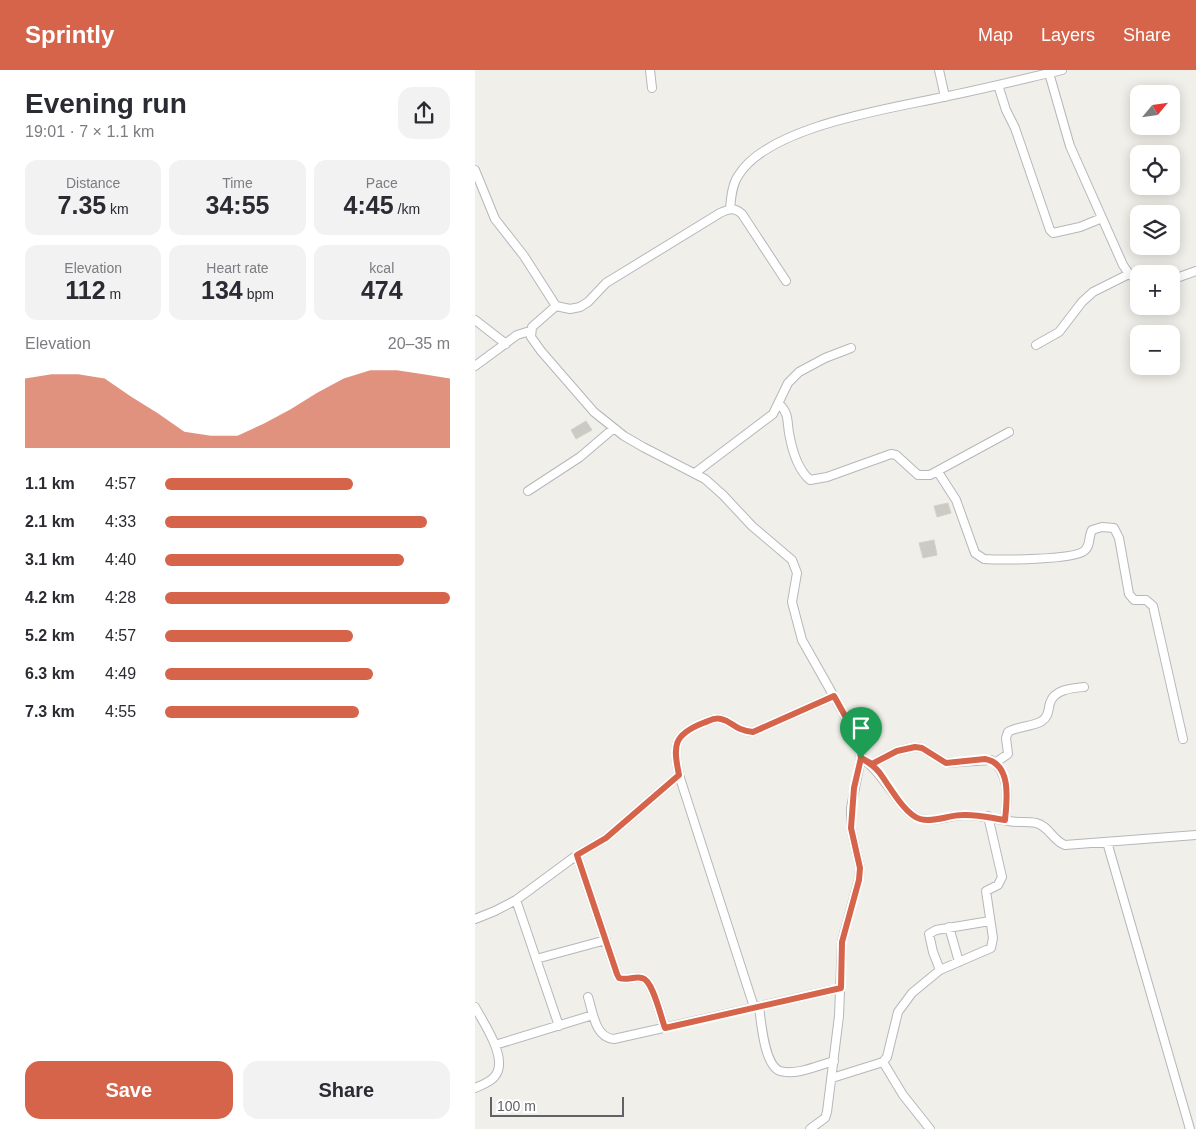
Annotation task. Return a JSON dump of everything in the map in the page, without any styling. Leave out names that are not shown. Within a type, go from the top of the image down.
[{"type":"street","points":[[650,70],[652,88]]},
{"type":"street","points":[[939,70],[945,97]]},
{"type":"street","points":[[731,209],[731,195],[737,176],[748,163],[769,147],[792,135],[863,114],[1062,70]]},
{"type":"street","points":[[1035,344],[1059,332],[1082,302],[1093,292],[1129,274],[1066,136],[1049,73]]},
{"type":"street","points":[[998,85],[1050,230],[1053,233],[1067,231],[1102,218]]},
{"type":"street","points":[[475,170],[495,220],[524,256],[556,306],[570,309],[580,307],[588,302],[606,283],[696,227],[731,209],[737,210],[742,214],[786,281]]},
{"type":"street","points":[[1180,277],[1196,272]]},
{"type":"street","points":[[475,366],[517,335],[530,331],[539,319],[556,306]]},
{"type":"street","points":[[475,320],[506,344]]},
{"type":"street","points":[[530,331],[531,337],[541,351],[594,412],[614,428],[661,458],[695,473],[723,495],[753,526],[792,560],[797,573],[792,602],[802,640],[858,739],[861,758],[854,788],[851,828],[860,868],[859,880],[842,942],[841,988],[832,1078],[825,1118],[810,1129]]},
{"type":"street","points":[[695,473],[773,414],[788,383],[799,372],[825,358],[851,348]]},
{"type":"street","points":[[779,404],[785,412],[790,439],[799,468],[809,480],[835,474],[891,454],[901,458],[918,475],[930,475],[1009,432]]},
{"type":"street","points":[[528,491],[580,457],[614,428]]},
{"type":"street","points":[[938,472],[956,500],[975,552],[984,559],[1063,557],[1080,554],[1088,546],[1092,530],[1102,527],[1113,528],[1119,538],[1129,594],[1134,600],[1146,600],[1153,606],[1183,739]]},
{"type":"street","points":[[995,763],[1008,754],[1006,738],[1008,732],[1046,718],[1052,697],[1066,690],[1084,687]]},
{"type":"street","points":[[834,696],[753,732],[741,731],[723,719],[714,718],[683,733],[677,740],[676,761],[756,1006],[769,1058],[779,1071],[799,1070],[834,1060]]},
{"type":"street","points":[[872,764],[897,751],[915,747],[922,748],[946,763],[985,759],[995,763],[1003,775],[1007,789],[1005,820]]},
{"type":"street","points":[[861,758],[872,764],[893,793],[919,818],[928,820],[962,815],[987,816],[1037,823],[1043,826],[1058,843],[1065,845],[1196,835]]},
{"type":"street","points":[[475,919],[516,900],[577,855],[606,838],[679,775]]},
{"type":"street","points":[[832,1078],[883,1062],[887,1057],[898,1012],[913,993],[940,970],[991,948],[993,938],[986,891],[998,885],[1002,877],[987,816]]},
{"type":"street","points":[[1107,842],[1190,1129]]},
{"type":"street","points":[[577,855],[619,978],[623,980],[642,977],[646,980],[651,988],[665,1028]]},
{"type":"street","points":[[516,900],[559,1026]]},
{"type":"street","points":[[940,970],[928,937],[931,932],[990,921]]},
{"type":"street","points":[[949,928],[959,962]]},
{"type":"street","points":[[536,959],[606,940]]},
{"type":"street","points":[[588,996],[593,1016],[601,1035],[606,1039],[614,1039],[841,988]]},
{"type":"street","points":[[475,1006],[499,1055],[499,1068],[496,1076],[475,1088]]},
{"type":"street","points":[[495,1045],[593,1016]]},
{"type":"street","points":[[883,1062],[903,1095],[930,1129]]},
{"type":"building","points":[[586,421],[592,430],[576,439],[571,430]]},
{"type":"building","points":[[948,503],[951,513],[937,517],[934,506]]},
{"type":"building","points":[[934,540],[937,555],[923,558],[919,543]]},
{"type":"route","points":[[861,758],[851,808],[851,828],[860,868],[859,880],[842,942],[841,988],[737,1010],[665,1028],[651,988],[646,980],[642,977],[623,980],[619,978],[577,855],[606,838],[651,797],[679,775],[676,761],[677,740],[683,733],[714,718],[723,719],[741,731],[753,732],[834,696],[858,739],[861,758],[872,764],[893,793],[913,814],[928,820],[962,815],[987,816],[1005,820],[1008,797],[1007,789],[999,766],[991,760],[946,763],[922,748],[915,747],[897,751],[872,764],[861,758]]}]
